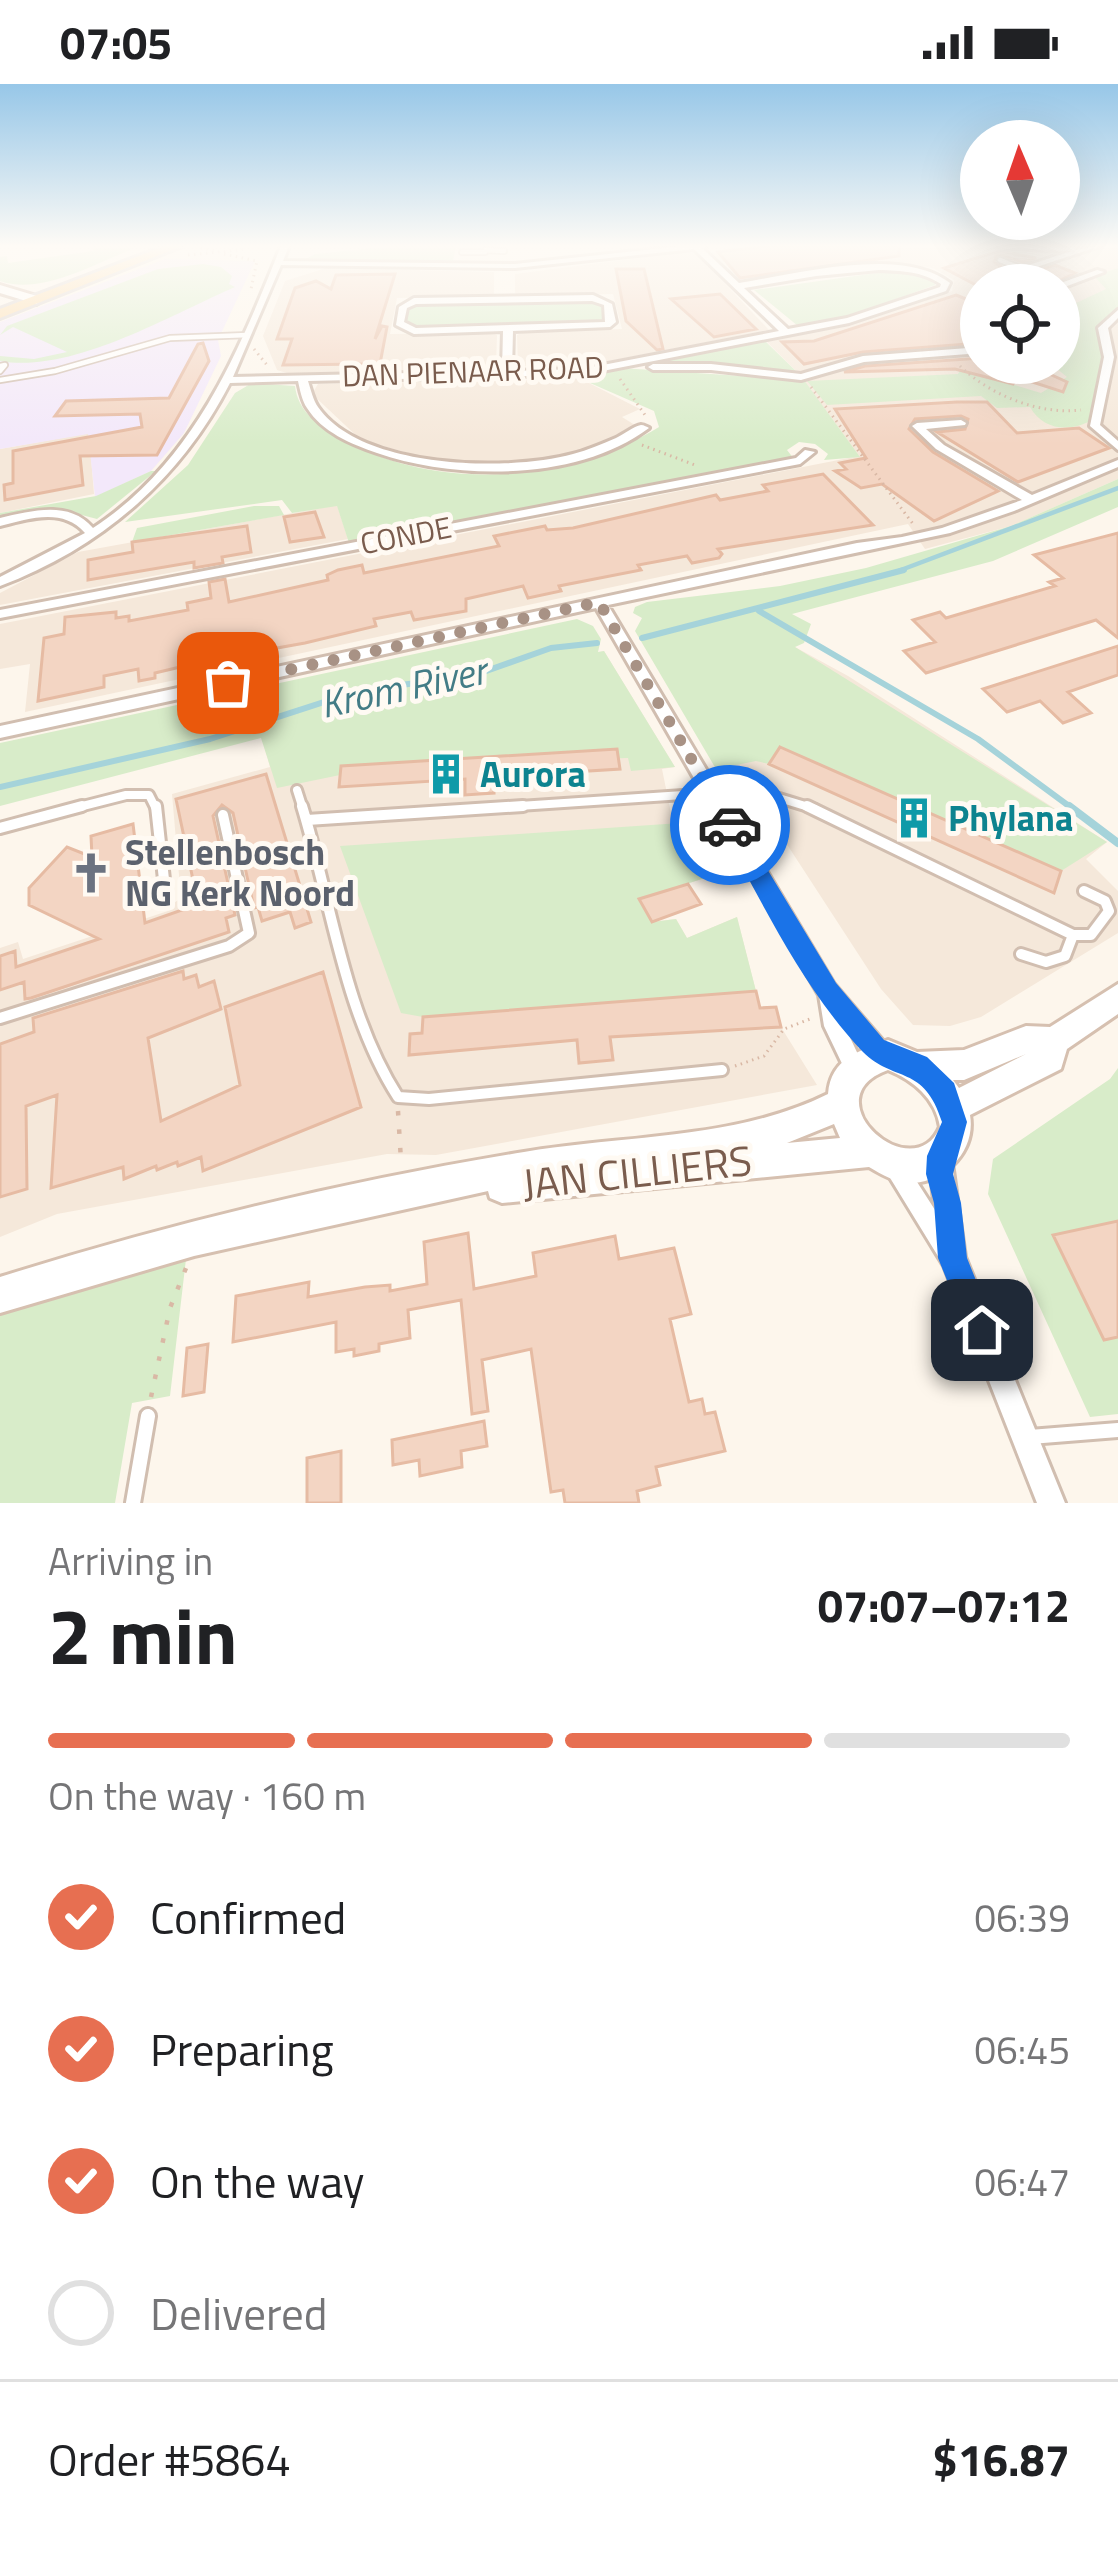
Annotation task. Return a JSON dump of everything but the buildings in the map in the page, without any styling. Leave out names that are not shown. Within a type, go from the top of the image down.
[{"type":"street","points":[[0,583],[92,534],[142,497],[180,459],[228,380],[257,312]]},
{"type":"street","points":[[402,312],[399,323],[414,331],[598,327],[611,322],[609,312]]},
{"type":"street","points":[[765,312],[786,332]]},
{"type":"street","name":"DAN PIENAAR ROAD","points":[[228,380],[610,368],[873,312]]},
{"type":"street","points":[[1115,318],[1102,334],[1114,357],[1095,426],[1118,447]]},
{"type":"street","points":[[507,374],[508,329]]},
{"type":"street","points":[[628,364],[803,376],[863,359],[960,354]]},
{"type":"street","points":[[302,379],[312,410],[353,440],[459,467],[528,466],[593,452],[644,428]]},
{"type":"street","points":[[1101,392],[1118,391]]},
{"type":"street","points":[[961,423],[917,426],[940,447],[1031,500]]},
{"type":"street","name":"CONDE","points":[[0,614],[800,461],[809,452]]},
{"type":"street","points":[[0,732],[857,547],[891,545],[980,522],[1118,463]]},
{"type":"street","points":[[0,522],[59,512],[87,525],[92,534]]},
{"type":"street","points":[[599,602],[827,991],[876,1048],[934,1077],[952,1108],[953,1135],[940,1156],[917,1166],[880,1156]]},
{"type":"street","points":[[827,991],[834,1026],[854,1067]]},
{"type":"street","points":[[1052,1503],[952,1258],[880,1156],[857,1137],[842,1103],[846,1078],[869,1058],[964,1066],[1026,1040],[1054,1041],[1118,997]]},
{"type":"street","points":[[952,1108],[1050,1059],[1054,1041]]},
{"type":"street","name":"JAN CILLIERS","points":[[0,1295],[140,1251],[522,1168],[790,1128],[842,1103]]},
{"type":"street","name":"JAN CILLIERS","points":[[404,1194],[880,1156]]},
{"type":"street","points":[[940,1156],[952,1258]]},
{"type":"lane","points":[[0,372],[55,371],[170,338],[248,335]]},
{"type":"lane","points":[[297,790],[372,1042],[390,1090],[398,1097],[429,1099],[722,1070]]},
{"type":"lane","points":[[307,820],[674,797],[709,790],[770,793],[814,809],[1073,934],[1091,935],[1109,911],[1105,901],[1084,891]]},
{"type":"lane","points":[[0,828],[126,795],[149,795],[155,801],[166,898]]},
{"type":"lane","points":[[0,1018],[229,946],[250,933],[223,815]]},
{"type":"lane","points":[[1021,954],[1046,962],[1065,956],[1073,934]]},
{"type":"lane","points":[[133,1503],[148,1416]]},
{"type":"lane","points":[[1025,1438],[1118,1430]]},
{"type":"path","points":[[952,355],[962,370],[987,388],[1086,423]]},
{"type":"path","points":[[610,368],[644,411],[644,428]]},
{"type":"path","points":[[803,376],[922,535]]},
{"type":"path","points":[[1066,413],[1101,392]]},
{"type":"path","points":[[623,440],[666,451],[719,477]]},
{"type":"path","points":[[722,1070],[764,1056],[784,1029],[815,1018],[827,991]]},
{"type":"path","points":[[398,1097],[404,1194]]},
{"type":"path","points":[[148,1416],[170,1308],[189,1261]]},
{"type":"shaded area","points":[[26,312],[231,312],[218,340],[221,356],[184,433],[151,471],[95,497],[88,434],[0,449],[0,322]]},
{"type":"shaded area","points":[[273,312],[394,312],[390,334],[497,335],[496,366],[487,370],[290,374],[277,370],[263,336]]},
{"type":"shaded area","points":[[618,312],[752,312],[769,330],[573,368],[518,366],[517,335],[524,332],[622,329]]},
{"type":"shaded area","points":[[889,312],[960,312],[960,384],[1080,384],[1080,312],[1118,312],[1118,479],[1011,526],[925,549],[908,524],[25,712],[30,664],[0,669],[0,624],[859,456],[799,374],[766,341],[843,327]]},
{"type":"shaded area","points":[[581,379],[640,409],[622,417],[638,427],[581,452],[508,464],[430,459],[361,440],[312,394],[318,384]]},
{"type":"shaded area","points":[[89,433],[94,494],[0,513],[0,449]]},
{"type":"shaded area","points":[[337,505],[348,539],[0,605],[0,593],[78,552]]},
{"type":"shaded area","points":[[784,641],[848,676],[1107,842],[1086,859],[1118,891],[1118,933],[981,1017],[950,1026],[913,1025],[881,989],[736,766],[716,769]]},
{"type":"shaded area","points":[[604,651],[675,767],[662,769],[673,823],[695,822],[714,875],[640,899],[652,922],[676,919],[687,938],[737,917],[760,1007],[776,1007],[781,1027],[817,1085],[436,1155],[387,1154],[57,1214],[0,1237],[0,948],[18,942],[23,959],[171,910],[181,898],[172,794],[270,767],[262,738]]},
{"type":"green space","points":[[44,312],[181,312],[89,351],[28,363],[0,361],[0,356],[34,359],[67,352],[13,327],[0,335],[7,326]]},
{"type":"green space","points":[[407,312],[603,312],[603,323],[415,329],[404,324]]},
{"type":"green space","points":[[781,312],[861,312],[853,315],[798,326]]},
{"type":"green space","points":[[1080,312],[1115,312],[1100,325],[1111,352],[1097,388],[1099,415],[1081,425],[1053,426],[1030,407],[997,408],[981,396],[827,405],[807,381],[960,371],[960,384],[1011,384],[1041,393],[1056,384],[1080,384]]},
{"type":"green space","points":[[763,339],[799,374],[643,364]]},
{"type":"green space","points":[[621,368],[804,380],[860,457],[824,460],[828,454],[815,444],[799,442],[787,450],[794,459],[349,543],[337,506],[292,513],[282,500],[125,522],[188,465],[235,393],[252,383],[295,386],[300,403],[317,423],[378,456],[417,467],[501,474],[584,460],[659,427],[654,411],[574,376]]},
{"type":"green space","points":[[156,471],[97,519],[55,508],[0,518],[0,513],[96,496]]},
{"type":"green space","points":[[1118,479],[1118,507],[993,561],[792,614],[811,624],[804,643],[795,647],[1107,842],[1061,871],[781,748],[769,764],[756,761],[716,769],[635,631],[642,618],[633,613],[635,607],[647,602],[780,586],[866,568],[1011,526]]},
{"type":"green space","points":[[254,506],[279,506],[284,515],[132,542],[137,528]]},
{"type":"green space","points":[[577,619],[593,626],[601,639],[598,652],[604,651],[675,767],[631,771],[628,758],[342,766],[340,775],[277,788],[261,738],[0,806],[0,743]]},
{"type":"green space","points":[[695,822],[714,875],[640,899],[652,922],[676,919],[687,938],[737,917],[756,991],[423,1017],[401,1013],[340,846]]},
{"type":"green space","points":[[1118,1068],[1118,1221],[1053,1236],[1104,1339],[1118,1337],[1118,1414],[1090,1417],[988,1194],[993,1159],[1110,1079]]},
{"type":"green space","points":[[186,1259],[170,1396],[132,1403],[115,1503],[0,1503],[0,1315]]},
{"type":"waterway","name":"Krom River","points":[[894,573],[1118,488]]},
{"type":"waterway","name":"Krom River","points":[[894,573],[904,570]]},
{"type":"waterway","name":"Krom River","points":[[642,638],[894,573]]},
{"type":"waterway","points":[[759,611],[978,739],[1072,808]]},
{"type":"waterway","name":"Krom River","points":[[0,787],[210,739],[361,690],[472,676],[551,648],[597,643]]},
{"type":"waterway","points":[[1072,808],[1118,843]]},
{"type":"way so far","points":[[228,683],[599,602],[730,825]]},
{"type":"place","name":"Aurora","points":[[446,774]]},
{"type":"place","name":"Phylana","points":[[914,818]]},
{"type":"place","name":"Stellenbosch NG Kerk Noord","points":[[91,873]]},
{"type":"route","points":[[730,825],[827,991],[876,1048],[919,1066],[945,1092],[955,1122],[949,1147],[940,1156],[952,1258],[982,1330]]}]
